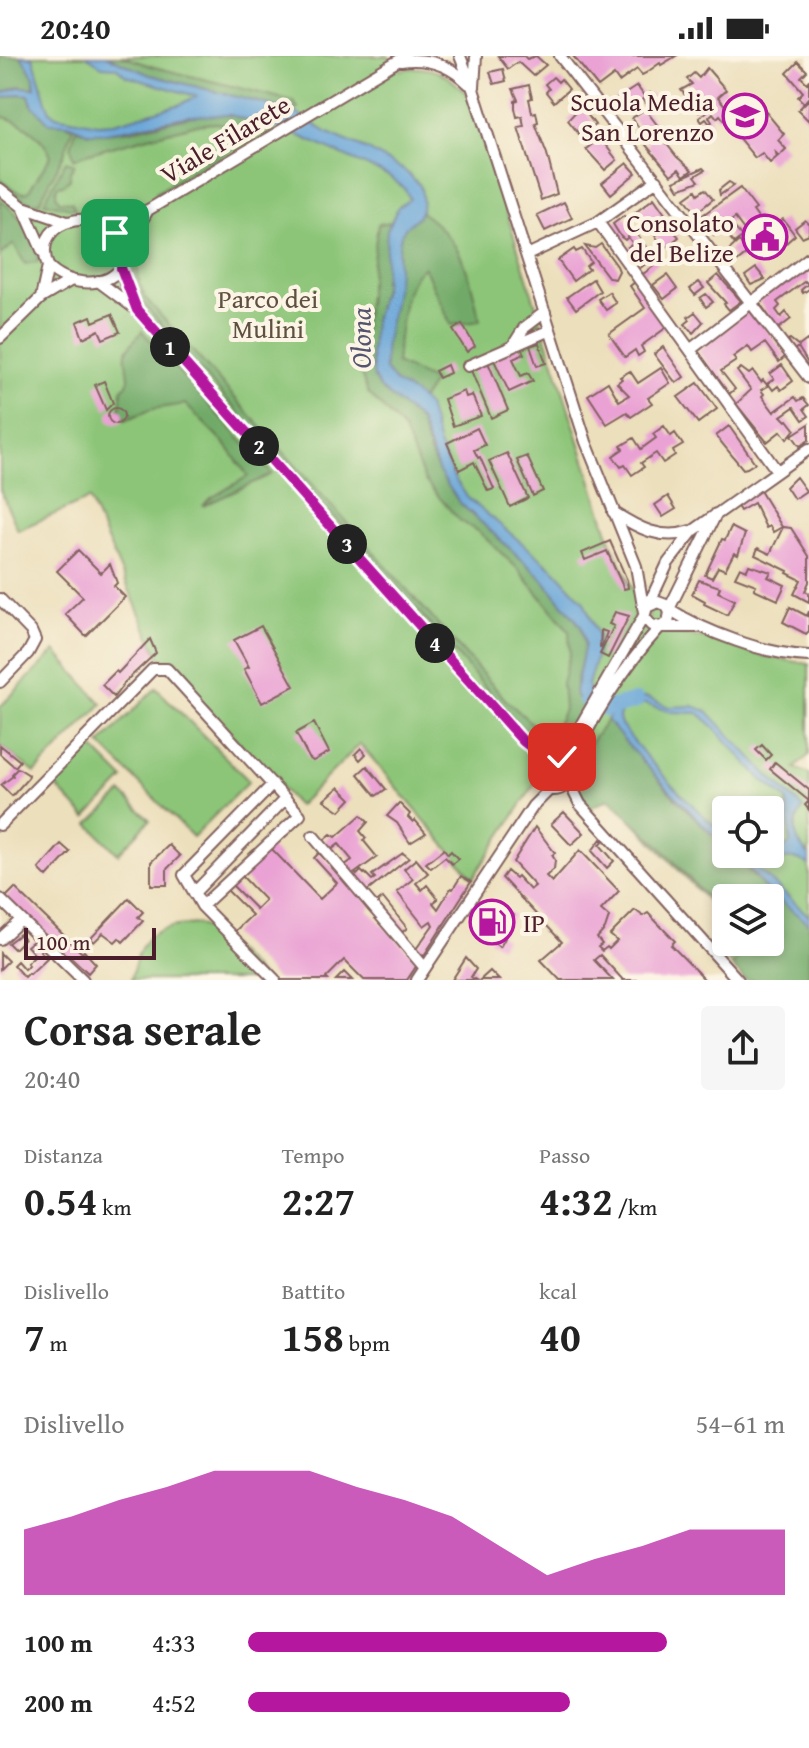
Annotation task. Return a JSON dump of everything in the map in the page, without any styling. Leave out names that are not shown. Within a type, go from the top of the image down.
[{"type":"street","points":[[460,56],[586,442],[636,566],[647,622],[660,627],[707,628]]},
{"type":"street","points":[[473,89],[476,56]]},
{"type":"street","points":[[560,56],[809,378]]},
{"type":"street","points":[[401,59],[439,62],[459,74],[473,89]]},
{"type":"street","name":"Viale Filarete","points":[[100,223],[148,210],[401,59]]},
{"type":"street","points":[[527,255],[598,222],[657,180]]},
{"type":"street","points":[[0,189],[23,207],[67,222],[100,223],[115,233],[124,251],[121,268],[137,310]]},
{"type":"street","points":[[23,207],[48,266],[55,273],[70,281],[98,281],[113,276],[121,268]]},
{"type":"street","name":"Viale Filarete","points":[[124,251],[148,210]]},
{"type":"street","points":[[44,254],[48,235],[67,222]]},
{"type":"street","points":[[598,222],[777,471]]},
{"type":"street","points":[[690,350],[809,258]]},
{"type":"street","points":[[41,298],[48,266]]},
{"type":"street","points":[[0,338],[41,298],[70,281]]},
{"type":"street","points":[[98,281],[137,310],[547,768],[554,790],[580,804]]},
{"type":"street","points":[[513,346],[524,328],[545,312]]},
{"type":"street","points":[[468,366],[550,330]]},
{"type":"street","points":[[533,806],[568,775],[574,746],[612,682],[668,563],[693,531],[809,449]]},
{"type":"street","points":[[613,512],[641,530],[681,535],[693,531]]},
{"type":"street","points":[[612,682],[669,620],[668,607],[716,514]]},
{"type":"street","points":[[636,566],[668,607]]},
{"type":"street","points":[[0,599],[31,631],[35,640],[33,648],[0,682]]},
{"type":"street","points":[[646,611],[658,602],[707,628],[764,649],[809,656]]},
{"type":"street","points":[[0,825],[4,813],[153,669],[167,669],[300,815],[202,906]]},
{"type":"street","points":[[417,980],[533,806],[547,768],[574,746]]},
{"type":"street","points":[[547,768],[568,775],[580,804],[738,980]]},
{"type":"street","points":[[273,784],[184,875],[202,906],[275,980]]},
{"type":"street","points":[[194,893],[285,799]]},
{"type":"street","points":[[313,836],[425,968]]},
{"type":"street","points":[[0,899],[83,980]]},
{"type":"street","points":[[0,939],[21,920]]},
{"type":"green space","name":"Parco dei Mulini","points":[[0,56],[388,56],[401,70],[422,68],[448,77],[470,98],[612,545],[636,596],[634,616],[648,621],[651,605],[668,609],[661,627],[763,656],[809,664],[809,755],[795,768],[809,774],[809,980],[746,980],[728,960],[732,956],[784,956],[784,884],[712,884],[712,906],[606,792],[590,806],[548,764],[473,878],[360,744],[298,806],[158,655],[89,499],[18,530],[0,490]]},
{"type":"green space","points":[[0,56],[21,56],[34,77],[34,89],[19,86],[0,94]]},
{"type":"green space","points":[[106,56],[122,56],[154,67],[293,101],[298,108],[293,111],[150,75]]},
{"type":"green space","points":[[18,94],[29,95],[32,105],[73,128],[64,154],[39,203],[26,201],[0,183],[0,180],[17,191],[28,192],[51,156],[42,141],[30,130],[0,116],[0,99]]},
{"type":"green space","points":[[205,114],[230,115],[270,125],[157,197],[156,193],[251,131],[217,123],[194,125],[74,159],[71,147],[76,129],[108,133]]},
{"type":"green space","points":[[66,161],[75,164],[70,179],[64,185],[57,186],[56,194],[59,201],[72,202],[75,209],[44,202]]},
{"type":"green space","points":[[0,200],[14,212],[31,235],[38,262],[25,264],[14,244],[0,255]]},
{"type":"green space","points":[[419,211],[446,233],[455,245],[467,272],[480,321],[451,325],[424,267],[416,274],[406,297],[396,363],[434,381],[420,402],[384,375],[381,366],[389,301],[383,279],[384,286],[375,316],[372,367],[380,388],[420,422],[439,472],[459,502],[540,576],[581,626],[585,646],[576,683],[580,702],[586,708],[566,735],[549,746],[534,740],[519,726],[196,366],[142,302],[134,285],[133,265],[137,265],[146,299],[506,700],[537,728],[550,727],[558,723],[564,709],[562,683],[570,653],[569,631],[518,569],[480,533],[459,520],[425,481],[403,429],[368,393],[358,366],[378,224],[405,220]]},
{"type":"green space","points":[[142,331],[272,474],[203,506],[248,476],[225,444],[185,404],[153,409],[125,420],[120,408],[122,389],[129,381],[126,353]]},
{"type":"green space","points":[[55,651],[102,704],[35,773],[0,745],[0,707]]},
{"type":"green space","points":[[156,688],[249,781],[193,837],[100,744]]},
{"type":"green space","points":[[607,720],[675,798],[712,834],[712,868],[746,868],[761,884],[712,884],[712,904],[660,846],[609,799],[590,808],[582,795],[577,772],[585,752]]},
{"type":"green space","points":[[92,747],[124,779],[86,818],[54,784]]},
{"type":"green space","points":[[122,793],[150,820],[118,854],[89,824]]},
{"type":"green space","points":[[784,904],[809,924],[809,980],[745,980],[732,966],[740,956],[784,956]]},
{"type":"green space","points":[[197,924],[216,932],[265,980],[131,980],[139,953],[150,936],[169,928]]},
{"type":"water","points":[[21,56],[33,57],[46,101],[56,116],[98,124],[114,123],[181,104],[196,96],[126,76],[116,67],[102,66],[86,56],[106,56],[150,75],[293,111],[328,133],[404,170],[420,185],[420,214],[402,232],[400,239],[385,370],[396,383],[428,406],[439,445],[453,476],[468,498],[557,572],[584,602],[598,635],[597,654],[588,685],[590,693],[594,695],[586,708],[575,692],[585,644],[581,626],[540,576],[459,502],[439,472],[420,421],[380,388],[374,378],[371,353],[374,321],[384,286],[387,230],[398,207],[410,199],[404,188],[389,176],[293,133],[230,115],[189,116],[106,133],[89,133],[68,124],[49,123],[33,106],[29,95],[18,94],[0,99],[0,94],[19,87],[35,88],[34,77]]},
{"type":"water","points":[[635,697],[648,698],[669,707],[693,706],[707,711],[803,808],[796,833],[809,855],[809,865],[800,860],[784,860],[784,848],[790,843],[787,800],[761,779],[698,713],[672,712],[634,704],[621,712],[619,718],[645,755],[712,823],[712,834],[607,720],[619,702]]},
{"type":"water","points":[[749,868],[759,868],[774,884],[761,884]]},
{"type":"water","points":[[784,893],[809,916],[809,924],[784,904]]},
{"type":"building","points":[[498,56],[524,56],[527,59],[536,56],[546,65],[533,76],[518,62],[508,69]]},
{"type":"building","points":[[573,56],[676,56],[642,75],[637,69],[619,82],[614,75],[598,87]]},
{"type":"building","points":[[798,62],[807,71],[801,77],[807,83],[809,81],[809,97],[804,103],[798,97],[803,92],[787,73]]},
{"type":"building","name":"Scuola Media San Lorenzo","points":[[707,68],[726,90],[718,97],[731,113],[752,95],[784,134],[778,140],[786,149],[779,156],[776,153],[777,157],[770,163],[762,153],[755,158],[720,115],[717,118],[713,113],[709,117],[710,124],[706,119],[702,122],[699,118],[710,109],[707,106],[699,112],[681,90],[692,84],[687,79],[694,73],[699,78]]},
{"type":"building","points":[[503,69],[506,81],[494,84],[490,72]]},
{"type":"building","points":[[553,77],[558,82],[561,79],[569,89],[554,102],[546,92],[549,89],[545,84]]},
{"type":"building","points":[[529,85],[532,113],[536,112],[538,122],[535,123],[557,194],[541,200],[518,127],[524,126],[522,116],[517,117],[515,101],[518,100],[513,89]]},
{"type":"building","points":[[637,86],[645,97],[650,93],[656,102],[648,107],[643,99],[623,113],[614,101]]},
{"type":"building","points":[[809,99],[809,121],[798,110]]},
{"type":"building","points":[[581,106],[595,125],[579,134],[568,120]]},
{"type":"building","points":[[645,109],[661,130],[654,135],[657,140],[661,137],[692,170],[684,176],[679,169],[671,175],[646,145],[649,142],[632,118]]},
{"type":"building","points":[[603,136],[608,141],[604,143],[617,160],[605,170],[586,149]]},
{"type":"building","points":[[627,163],[636,173],[611,194],[602,183]]},
{"type":"building","points":[[703,168],[705,170],[695,176],[699,181],[679,189],[674,181]]},
{"type":"building","points":[[729,182],[734,185],[720,195],[719,190]]},
{"type":"building","points":[[740,188],[756,209],[753,211],[763,225],[767,221],[771,227],[783,219],[795,235],[786,243],[780,236],[758,249],[735,218],[714,235],[700,217]]},
{"type":"building","points":[[705,189],[713,199],[696,213],[685,198],[696,190],[698,194]]},
{"type":"building","points":[[654,198],[665,214],[647,228],[635,213]]},
{"type":"building","points":[[564,202],[572,218],[545,231],[537,215]]},
{"type":"building","points":[[624,216],[646,247],[636,255],[628,247],[633,244],[628,237],[625,240],[621,237],[613,224]]},
{"type":"building","points":[[805,220],[809,224],[809,234],[802,237],[795,228]]},
{"type":"building","points":[[669,225],[679,237],[665,248],[655,236]]},
{"type":"building","points":[[734,227],[742,237],[734,243],[727,234]]},
{"type":"building","points":[[739,241],[748,253],[737,262],[728,251]]},
{"type":"building","points":[[601,244],[619,271],[615,279],[609,278],[585,246],[595,248]]},
{"type":"building","points":[[574,249],[576,252],[582,249],[591,262],[586,266],[589,269],[573,281],[558,260]]},
{"type":"building","points":[[657,255],[658,263],[643,274],[639,269]]},
{"type":"building","points":[[809,264],[809,289],[803,293],[801,290],[808,284],[805,281],[777,302],[780,306],[776,310],[781,317],[786,312],[791,319],[778,329],[759,302]]},
{"type":"building","points":[[756,268],[765,279],[751,285],[745,276]]},
{"type":"building","points":[[667,275],[677,289],[664,299],[653,285]]},
{"type":"building","points":[[718,275],[741,301],[729,310],[708,283]]},
{"type":"building","points":[[593,279],[600,291],[576,309],[567,297]]},
{"type":"building","points":[[635,282],[667,327],[641,346],[644,352],[638,356],[635,350],[625,357],[609,334],[645,308],[630,286]]},
{"type":"building","points":[[699,282],[704,288],[695,295],[690,289]]},
{"type":"building","points":[[609,292],[616,303],[606,310],[598,299]]},
{"type":"building","points":[[706,294],[713,302],[706,307],[700,298]]},
{"type":"building","points":[[751,309],[786,356],[779,362],[765,343],[752,352],[748,346],[733,357],[736,361],[721,371],[735,389],[729,394],[698,351]]},
{"type":"building","points":[[695,312],[703,322],[693,333],[685,324]]},
{"type":"building","points":[[112,314],[120,332],[103,339],[99,330],[83,338],[77,322],[91,316],[93,322]]},
{"type":"building","points":[[462,324],[475,346],[467,352],[453,330]]},
{"type":"building","points":[[790,339],[799,346],[807,340],[809,365],[798,347],[794,350]]},
{"type":"building","points":[[539,343],[546,363],[537,366],[530,346]]},
{"type":"building","points":[[520,345],[524,354],[513,359],[521,376],[528,373],[533,381],[509,392],[493,358]]},
{"type":"building","points":[[663,347],[684,377],[676,383],[654,354]]},
{"type":"building","points":[[487,360],[508,410],[491,418],[470,368]]},
{"type":"building","points":[[447,365],[450,373],[439,378],[435,371]]},
{"type":"building","points":[[782,365],[793,381],[781,390],[778,386],[773,390],[768,383],[774,379],[770,374]]},
{"type":"building","points":[[661,368],[670,383],[648,398],[652,403],[631,417],[627,412],[607,424],[588,395],[608,382],[619,401],[629,395],[617,383],[622,379],[620,377],[630,371],[638,383]]},
{"type":"building","points":[[741,368],[749,374],[753,371],[768,386],[761,390],[762,396],[774,412],[795,397],[798,401],[803,398],[809,405],[804,409],[809,416],[803,420],[794,407],[781,416],[795,429],[787,439],[781,431],[767,442],[736,404],[751,390],[737,371]]},
{"type":"building","points":[[104,381],[113,403],[106,410],[95,385]]},
{"type":"building","points":[[698,383],[717,409],[698,423],[678,397]]},
{"type":"building","points":[[464,391],[466,397],[472,395],[481,416],[453,426],[444,399]]},
{"type":"building","points":[[116,408],[124,416],[116,424],[108,416]]},
{"type":"building","points":[[809,424],[809,440],[800,446],[792,435]]},
{"type":"building","points":[[664,426],[671,436],[675,433],[683,445],[673,451],[675,455],[663,463],[656,453],[641,463],[644,467],[632,475],[625,465],[621,467],[613,456],[623,449],[621,446],[634,438],[641,449],[656,438],[653,434]]},
{"type":"building","points":[[729,426],[755,463],[747,468],[743,469],[716,436]]},
{"type":"building","points":[[477,428],[485,445],[474,450],[494,489],[488,491],[474,462],[459,470],[447,443]]},
{"type":"building","points":[[507,453],[528,498],[510,507],[489,461]]},
{"type":"building","points":[[527,456],[543,491],[533,496],[517,460]]},
{"type":"building","points":[[796,477],[806,491],[794,499],[786,487]]},
{"type":"building","points":[[759,489],[782,527],[773,532],[770,526],[766,528],[754,503],[740,511],[737,506]]},
{"type":"building","points":[[668,496],[676,509],[663,517],[655,505]]},
{"type":"building","points":[[731,527],[745,534],[738,555],[734,553],[725,570],[718,567],[712,578],[705,575],[722,539],[725,540]]},
{"type":"building","points":[[783,527],[791,528],[809,556],[809,582],[805,591],[809,593],[809,602],[794,594],[801,580],[755,555],[758,548],[770,554]]},
{"type":"building","points":[[610,541],[628,588],[624,589],[607,551],[585,560],[582,553]]},
{"type":"building","points":[[78,550],[101,573],[110,564],[117,583],[114,586],[125,597],[86,636],[65,614],[83,597],[57,571]]},
{"type":"building","points":[[749,565],[771,572],[768,577],[785,585],[778,600],[754,589],[756,585],[735,577],[740,567],[747,570]]},
{"type":"building","points":[[699,580],[720,587],[718,592],[735,600],[727,615],[704,604],[705,601],[692,594]]},
{"type":"building","points":[[790,607],[807,616],[809,611],[809,631],[806,634],[783,622]]},
{"type":"building","points":[[615,612],[629,616],[608,658],[600,654],[614,626],[609,624]]},
{"type":"building","points":[[261,626],[294,686],[262,703],[244,669],[249,667],[234,640]]},
{"type":"building","points":[[601,630],[607,632],[601,648],[600,647]]},
{"type":"building","points":[[150,639],[156,653],[114,697],[102,685],[116,671],[118,673]]},
{"type":"building","points":[[314,723],[329,752],[313,761],[296,733]]},
{"type":"building","points":[[0,745],[20,761],[15,767],[0,754]]},
{"type":"building","points":[[762,745],[771,755],[766,760],[756,750]]},
{"type":"building","points":[[361,748],[366,754],[360,760],[355,754]]},
{"type":"building","points":[[775,762],[809,790],[809,801],[770,769]]},
{"type":"building","points":[[367,766],[386,789],[376,796],[358,774]]},
{"type":"building","points":[[18,768],[29,775],[12,796],[1,785]]},
{"type":"building","points":[[339,787],[351,799],[340,811],[324,800]]},
{"type":"building","points":[[399,803],[410,814],[408,817],[413,822],[415,820],[426,833],[410,843],[397,823],[387,816]]},
{"type":"building","points":[[564,812],[584,833],[571,845],[551,824]]},
{"type":"building","points":[[361,815],[368,822],[360,831],[366,838],[363,840],[377,857],[355,873],[357,875],[361,871],[372,880],[375,878],[372,875],[403,853],[409,858],[366,892],[344,866],[352,860],[339,844],[331,850],[324,840],[331,834],[336,837]]},
{"type":"building","points":[[535,827],[555,853],[552,855],[554,869],[546,876],[552,882],[580,850],[619,891],[601,910],[609,917],[605,929],[597,938],[602,944],[598,947],[602,951],[617,941],[610,935],[635,910],[643,916],[648,913],[675,941],[671,945],[705,980],[623,980],[600,955],[594,960],[613,980],[560,980],[541,960],[562,942],[502,878],[507,871],[515,878],[517,876],[530,890],[535,886],[513,862]]},
{"type":"building","points":[[601,839],[600,845],[614,861],[607,868],[592,851]]},
{"type":"building","points":[[61,844],[70,852],[47,877],[39,869]]},
{"type":"building","points":[[169,845],[180,856],[167,869],[167,885],[151,885],[151,862]]},
{"type":"building","points":[[268,845],[320,899],[337,883],[314,858],[319,853],[372,906],[368,910],[419,962],[407,980],[364,980],[344,960],[326,978],[328,980],[277,980],[232,934],[252,915],[226,889],[231,884],[256,909],[265,900],[240,874]]},
{"type":"building","points":[[444,849],[448,854],[451,851],[458,859],[452,864],[445,857],[431,868],[426,863]]},
{"type":"building","points":[[416,859],[428,873],[416,883],[422,890],[427,885],[438,899],[433,903],[438,909],[461,876],[471,882],[423,957],[414,952],[433,925],[431,921],[424,926],[397,892],[413,879],[404,869]]},
{"type":"building","points":[[15,888],[96,964],[88,973],[71,957],[68,960],[5,898]]},
{"type":"building","points":[[129,898],[143,912],[138,917],[143,921],[123,942],[119,938],[115,942],[103,933],[94,942],[90,939]]},
{"type":"building","points":[[383,898],[407,928],[400,934],[375,904]]},
{"type":"building","points":[[493,902],[502,907],[499,912],[514,915],[499,934],[505,938],[500,947],[489,940],[504,920],[496,916],[489,927],[480,922]]},
{"type":"building","points":[[20,934],[24,939],[14,949],[8,943]]},
{"type":"building","points":[[34,940],[47,958],[24,977],[13,965],[17,961],[24,969],[29,965],[27,963],[35,955],[27,946]]},
{"type":"building","points":[[0,953],[8,961],[0,969]]},
{"type":"building","points":[[466,958],[476,969],[471,977],[476,980],[452,980]]},
{"type":"building","points":[[490,971],[499,980],[480,980]]},
{"type":"building","points":[[344,972],[352,980],[336,980]]},
{"type":"waterway","name":"Olona","points":[[586,700],[606,709],[636,701]]},
{"type":"place","name":"Scuola Media San Lorenzo","points":[[745,116]]},
{"type":"place","name":"Consolato del Belize","points":[[765,237]]},
{"type":"place","name":"IP","points":[[492,922]]},
{"type":"route","points":[[115,233],[121,240],[124,251],[121,268],[137,310],[523,741],[549,761],[558,761],[562,757]]}]
